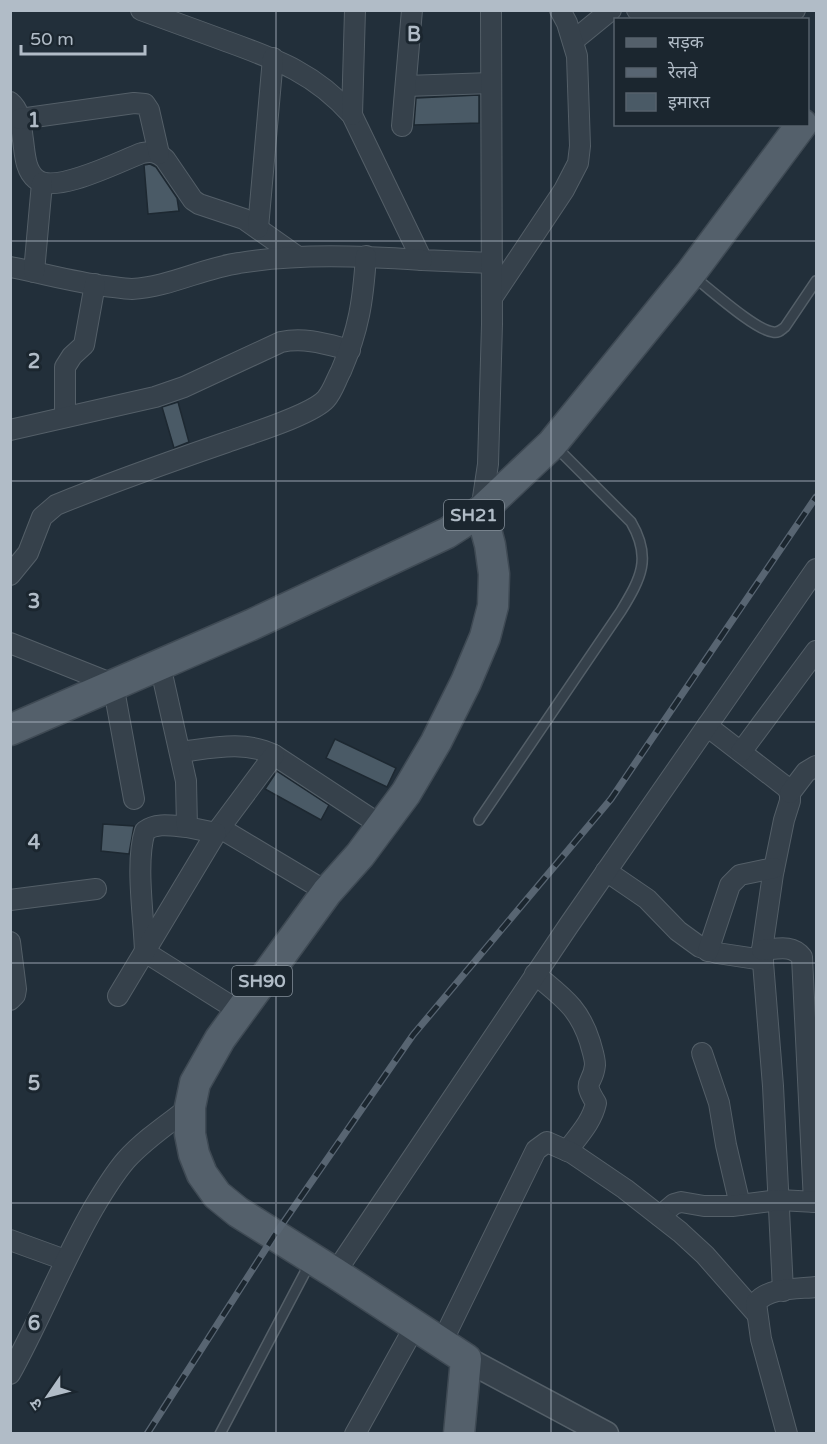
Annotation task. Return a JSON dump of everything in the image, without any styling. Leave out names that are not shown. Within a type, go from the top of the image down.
[{"type":"main road","name":"SH21","points":[[10,730],[251,625],[447,533],[481,511],[552,444],[690,274],[801,126]]},
{"type":"main road","name":"SH90","points":[[466,1359],[238,1212],[217,1195],[202,1174],[194,1154],[190,1134],[190,1107],[195,1083],[206,1060],[239,1011],[327,892],[360,855],[406,793],[436,742],[466,681],[485,637],[492,606],[494,574],[490,544],[481,511]]},
{"type":"main road","points":[[459,1434],[466,1359]]},
{"type":"street","points":[[141,10],[273,58],[314,80],[336,96],[352,115],[422,260]]},
{"type":"street","points":[[402,126],[412,10]]},
{"type":"street","points":[[481,511],[488,464],[492,298],[491,10]]},
{"type":"street","points":[[492,298],[564,190],[578,163],[580,146],[577,56],[567,23],[560,10]]},
{"type":"street","points":[[573,41],[611,10]]},
{"type":"street","points":[[637,10],[650,16],[665,18],[766,17],[795,10]]},
{"type":"street","points":[[352,14],[352,115]]},
{"type":"street","points":[[258,228],[273,58]]},
{"type":"street","points":[[406,86],[491,83]]},
{"type":"street","points":[[10,102],[17,110],[20,119],[26,162],[35,178],[42,183],[75,180],[142,153],[159,154]]},
{"type":"street","points":[[20,119],[134,103],[144,104],[149,110],[159,154],[193,200],[244,219],[298,257]]},
{"type":"street","points":[[34,272],[42,183]]},
{"type":"street","points":[[10,267],[131,289],[152,286],[239,263],[298,257],[366,256],[492,264]]},
{"type":"street","points":[[10,575],[28,553],[42,517],[56,505],[315,408],[325,400],[332,391],[350,350],[363,300],[366,256]]},
{"type":"street","points":[[65,417],[65,367],[72,356],[84,345],[95,284]]},
{"type":"street","points":[[10,430],[155,397],[184,387],[281,342],[293,339],[318,341],[350,350]]},
{"type":"street","points":[[323,1266],[535,974],[816,568]]},
{"type":"street","points":[[10,643],[113,684],[134,799]]},
{"type":"street","points":[[741,752],[816,651]]},
{"type":"street","points":[[160,665],[186,782],[187,827]]},
{"type":"street","points":[[707,726],[786,787],[790,793],[763,932],[783,1291]]},
{"type":"street","points":[[180,752],[249,746],[262,749],[382,826]]},
{"type":"street","points":[[118,996],[193,869],[274,755]]},
{"type":"street","points":[[790,793],[806,772],[816,766]]},
{"type":"street","points":[[146,952],[142,846],[145,831],[151,826],[218,831],[327,892]]},
{"type":"street","points":[[708,951],[730,885],[740,875],[774,868]]},
{"type":"street","points":[[606,871],[634,889],[687,938],[708,951],[763,955],[785,948],[794,950],[802,957],[810,979],[815,1202],[779,1200],[740,1205],[704,1206],[681,1202],[660,1216]]},
{"type":"street","points":[[10,900],[96,889]]},
{"type":"street","points":[[10,942],[16,988],[15,995],[10,1000]]},
{"type":"street","points":[[146,952],[239,1011]]},
{"type":"street","points":[[535,974],[573,1007],[580,1017],[595,1058],[595,1068],[587,1084],[596,1103],[595,1111],[567,1150]]},
{"type":"street","points":[[702,1053],[720,1103],[726,1145],[740,1205]]},
{"type":"street","points":[[10,1374],[39,1320],[73,1244],[116,1172],[146,1141],[190,1107]]},
{"type":"street","points":[[442,1342],[536,1150],[547,1142],[567,1150],[660,1216],[705,1255],[756,1312]]},
{"type":"street","points":[[10,1240],[65,1260]]},
{"type":"street","points":[[787,1434],[761,1340],[756,1303],[761,1296],[816,1287]]},
{"type":"street","points":[[356,1432],[415,1326]]},
{"type":"street","points":[[466,1359],[606,1434]]},
{"type":"lane","points":[[690,274],[751,321],[772,332],[779,332],[785,327],[816,281]]},
{"type":"lane","points":[[479,820],[621,610],[636,586],[642,570],[639,537],[631,522],[552,444]]},
{"type":"lane","points":[[220,1434],[323,1266]]},
{"type":"building","points":[[479,95],[479,123],[414,125],[416,98]]},
{"type":"building","points":[[150,164],[156,167],[177,198],[179,211],[148,214],[144,165]]},
{"type":"building","points":[[178,402],[189,442],[174,448],[162,407]]},
{"type":"building","points":[[335,739],[396,768],[387,787],[326,758]]},
{"type":"building","points":[[277,771],[329,805],[321,820],[265,789]]},
{"type":"building","points":[[103,824],[134,826],[129,854],[101,851]]},
{"type":"railway","points":[[147,1434],[274,1236],[413,1035],[611,799],[816,497]]}]
